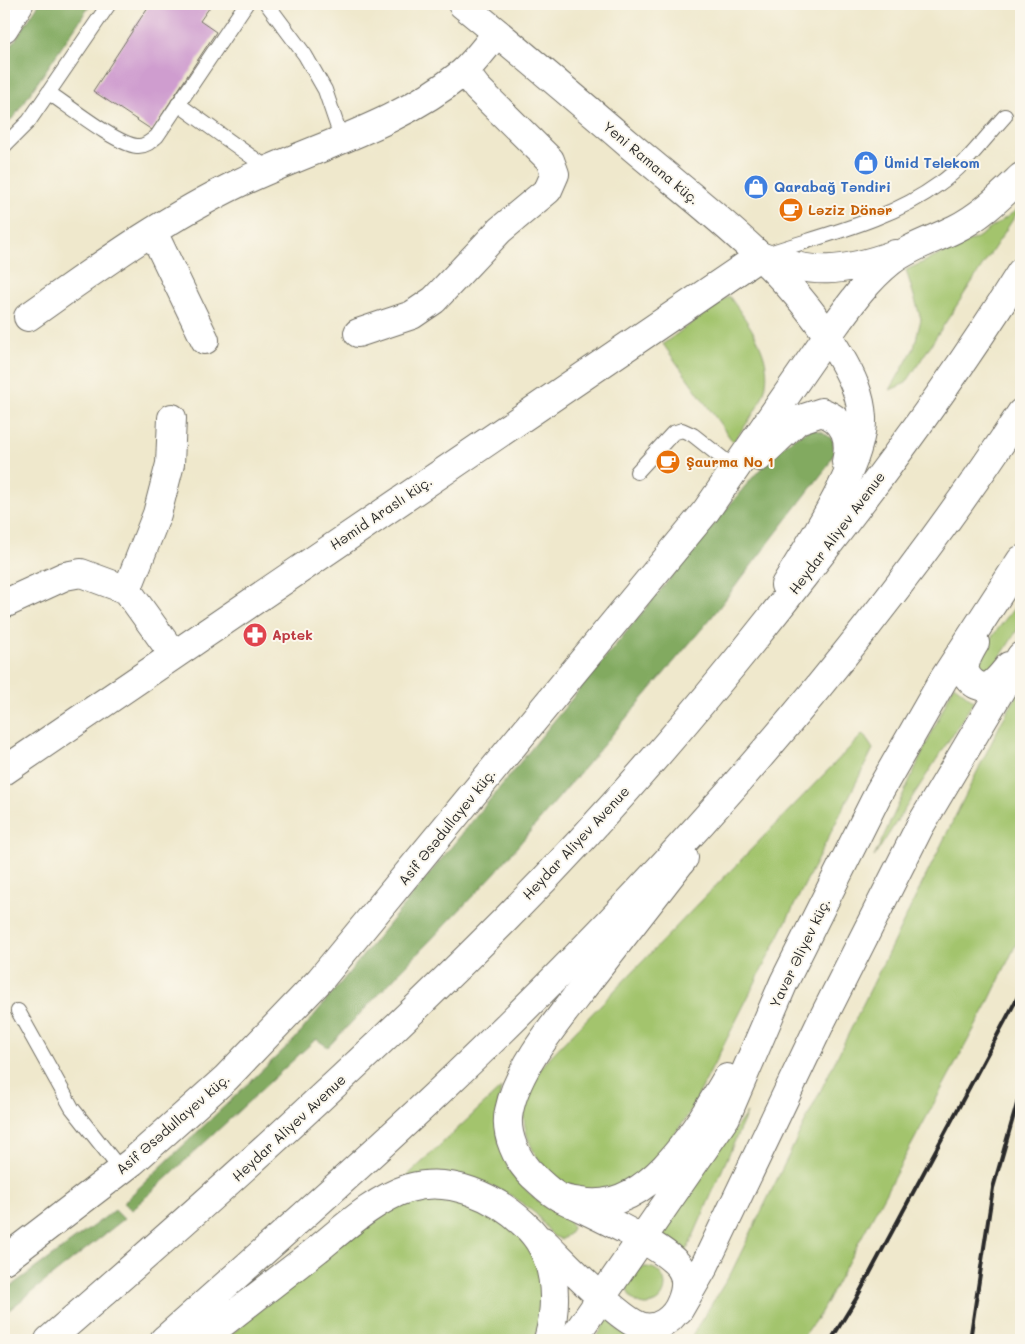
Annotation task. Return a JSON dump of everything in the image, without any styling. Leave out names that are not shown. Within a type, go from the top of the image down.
[{"type":"main road","points":[[4,28],[19,4]]},
{"type":"main road","name":"Yeni Ramana küç.","points":[[462,4],[760,256],[799,297],[828,335],[858,394],[862,416],[862,433],[840,490]]},
{"type":"main road","points":[[28,317],[129,245],[238,183],[342,140],[412,107],[464,71],[497,33]]},
{"type":"main road","points":[[358,333],[412,315],[434,300],[500,230],[548,190],[555,174],[550,160],[476,88],[464,71]]},
{"type":"main road","points":[[760,256],[790,266],[818,271],[870,263],[915,247],[957,228],[980,213],[1021,177]]},
{"type":"main road","points":[[153,232],[205,340]]},
{"type":"main road","name":"Asif Əsədullayev küç.","points":[[4,1260],[121,1170],[226,1078],[320,980],[706,511],[853,301],[877,274],[892,261],[915,247]]},
{"type":"main road","name":"Həmid Araslı küç.","points":[[4,771],[760,256]]},
{"type":"main road","name":"Heydar Aliyev Avenue","points":[[49,1340],[208,1203],[379,1043],[492,933],[658,754],[734,667],[858,507],[944,388],[1021,272]]},
{"type":"main road","points":[[706,511],[798,420],[822,412],[840,422],[846,431],[848,452],[840,490],[802,558],[734,667]]},
{"type":"main road","points":[[201,1340],[366,1211],[409,1188],[430,1185],[454,1186],[482,1196],[510,1210],[628,1319],[646,1328],[655,1327],[666,1322],[678,1311],[686,1284],[684,1274],[670,1258],[640,1239],[561,1198],[526,1169],[516,1154],[509,1134],[508,1114],[514,1092],[524,1072],[568,1008],[774,740],[889,598],[1021,413]]},
{"type":"main road","points":[[127,590],[157,514],[166,481],[170,464],[172,418]]},
{"type":"main road","points":[[1014,571],[968,657],[965,674],[974,684],[988,686],[1003,674],[1021,648]]},
{"type":"main road","name":"Yavər Əliyev küç.","points":[[572,1340],[726,1117],[784,982],[879,792],[915,727],[1014,571]]},
{"type":"main road","points":[[4,604],[65,576],[81,573],[127,590],[174,654]]},
{"type":"main road","points":[[655,1340],[678,1311],[704,1267],[821,1022],[920,826],[1021,656]]},
{"type":"main road","points":[[164,1340],[447,1084],[633,897],[774,740]]},
{"type":"main road","points":[[561,1198],[589,1204],[609,1202],[628,1194],[656,1176],[674,1158],[691,1135],[784,982]]},
{"type":"main road","points":[[531,1230],[549,1262],[554,1282],[554,1310],[548,1340]]},
{"type":"lane","points":[[4,146],[30,120],[109,4]]},
{"type":"lane","points":[[49,93],[123,142],[138,147],[147,144],[157,136],[246,4]]},
{"type":"lane","points":[[267,4],[305,55],[325,90],[342,140]]},
{"type":"lane","points":[[178,104],[270,170]]},
{"type":"lane","points":[[760,256],[858,224],[908,203],[938,185],[958,168],[1005,116]]},
{"type":"lane","points":[[637,472],[673,433],[682,430],[693,435],[736,469]]},
{"type":"lane","points":[[18,1012],[72,1108],[121,1170]]},
{"type":"green space","points":[[39,4],[91,4],[14,117],[4,125],[4,57]]},
{"type":"green space","points":[[1021,207],[906,383],[890,390],[914,348],[921,319],[906,270],[977,238]]},
{"type":"green space","points":[[729,296],[754,333],[765,360],[767,375],[765,389],[759,404],[733,442],[663,344]]},
{"type":"green space","points":[[811,429],[823,432],[833,440],[834,453],[827,467],[711,618],[494,874],[328,1047],[316,1039],[132,1210],[123,1203],[295,1039],[746,485],[783,446]]},
{"type":"green space","points":[[1021,599],[1021,624],[994,667],[986,672],[978,670],[981,651]]},
{"type":"green space","points":[[954,685],[974,701],[874,857]]},
{"type":"green space","points":[[1021,689],[1021,934],[986,1007],[820,1314],[801,1340],[689,1340],[731,1273],[1002,721]]},
{"type":"green space","points":[[863,734],[873,749],[689,1114],[649,1165],[617,1186],[597,1191],[577,1188],[560,1180],[545,1167],[534,1151],[526,1132],[524,1112],[527,1092],[534,1078],[550,1057]]},
{"type":"green space","points":[[501,1088],[497,1122],[501,1150],[506,1163],[514,1176],[542,1204],[570,1222],[572,1228],[569,1234],[561,1239],[553,1236],[536,1214],[514,1197],[492,1186],[405,1178]]},
{"type":"green space","points":[[747,1113],[685,1255],[672,1242],[655,1234]]},
{"type":"green space","points":[[442,1196],[476,1204],[526,1241],[541,1270],[545,1304],[535,1340],[224,1340],[376,1214],[408,1201]]},
{"type":"green space","points":[[115,1210],[124,1219],[4,1314],[4,1291]]},
{"type":"green space","points":[[646,1267],[653,1268],[659,1273],[664,1279],[664,1293],[659,1299],[653,1304],[646,1305],[639,1304],[633,1299],[628,1293],[627,1286],[628,1279],[633,1273],[639,1268]]},
{"type":"green space","points":[[609,1317],[617,1329],[635,1340],[595,1340]]},
{"type":"building","points":[[150,4],[212,4],[200,21],[216,32],[152,130],[93,91]]},
{"type":"railway","points":[[831,1340],[856,1299],[1021,991]]},
{"type":"railway","points":[[970,1340],[993,1188],[1021,1090]]},
{"type":"place","name":"Ümid Telekom","points":[[866,163]]},
{"type":"place","name":"Qarabağ Təndiri","points":[[756,187]]},
{"type":"place","name":"Ləziz Dönər","points":[[791,210]]},
{"type":"place","name":"Şaurma No 1","points":[[668,462]]},
{"type":"place","name":"Aptek","points":[[255,635]]}]
